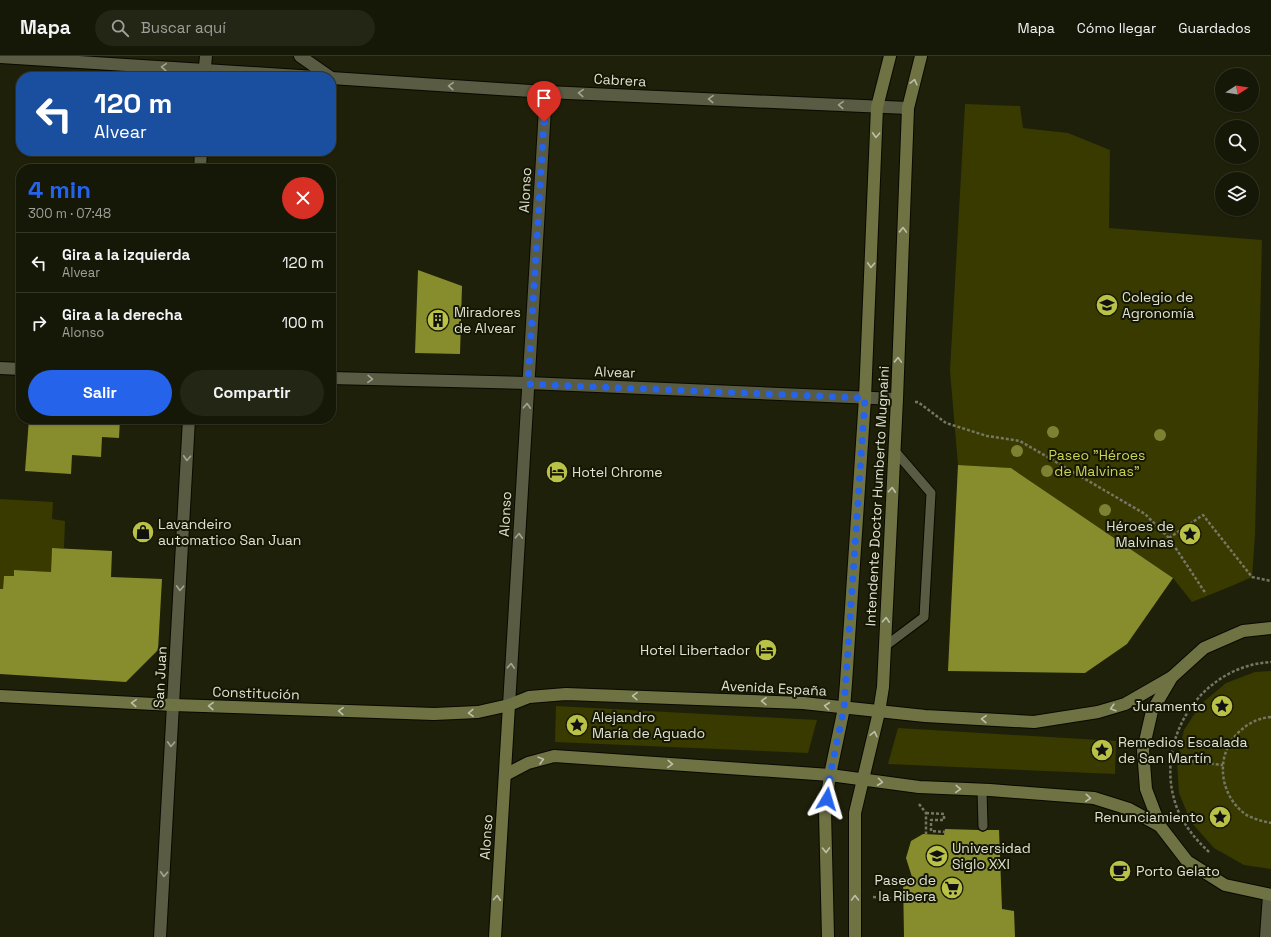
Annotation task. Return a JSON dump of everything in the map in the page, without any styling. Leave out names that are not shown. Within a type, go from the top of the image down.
[{"type":"main road","name":"Intendente Doctor Humberto Mugnaini","points":[[828,937],[825,811],[830,775],[844,708],[865,398],[878,107],[890,56]]},
{"type":"main road","name":"Intendente Doctor Humberto Mugnaini","points":[[855,937],[855,813],[879,712],[882,687],[897,399],[908,108],[921,56]]},
{"type":"main road","points":[[1270,895],[1225,885],[1188,861],[1160,826],[1146,789],[1143,750],[1152,711],[1172,677],[1204,648],[1243,631],[1271,628]]},
{"type":"main road","name":"Avenida España","points":[[509,704],[529,697],[566,694],[804,703],[925,716],[1034,722],[1098,712],[1125,704],[1172,677]]},
{"type":"main road","name":"Constitución","points":[[0,696],[173,705],[434,714],[478,712],[509,704]]},
{"type":"main road","name":"Alonso","points":[[495,937],[509,704]]},
{"type":"main road","points":[[505,775],[528,763],[554,756],[830,775],[919,787],[1094,798],[1129,808],[1160,826]]},
{"type":"street","points":[[204,72],[206,56]]},
{"type":"street","points":[[204,72],[209,56]]},
{"type":"street","points":[[300,56],[323,72]]},
{"type":"street","points":[[0,57],[191,72]]},
{"type":"street","name":"Cabrera","points":[[336,78],[546,92],[908,108]]},
{"type":"street","name":"Alonso","points":[[509,704],[546,92]]},
{"type":"street","points":[[0,368],[16,369]]},
{"type":"street","name":"Alvear","points":[[336,378],[528,384],[897,399]]},
{"type":"street","name":"San Juan","points":[[160,937],[190,424]]},
{"type":"street","points":[[1266,937],[1270,895]]},
{"type":"lane","points":[[884,647],[924,617],[931,493],[894,450]]},
{"type":"lane","points":[[982,790],[982,826]]},
{"type":"path","points":[[897,399],[918,402],[946,423],[987,436],[1020,441],[1145,514],[1169,538],[1206,594]]},
{"type":"path","points":[[1169,538],[1203,515],[1252,577],[1271,581]]},
{"type":"path","points":[[1212,855],[1197,841],[1185,825],[1177,807],[1172,788],[1170,768],[1172,748],[1178,729],[1187,712],[1199,696],[1214,683],[1231,673],[1250,666],[1271,662]]},
{"type":"path","points":[[1271,717],[1253,721],[1242,729],[1232,739],[1222,765],[1223,779],[1235,804],[1245,814],[1258,820],[1271,823]]},
{"type":"path","points":[[1171,759],[1222,765]]},
{"type":"path","points":[[919,804],[926,813],[926,834]]},
{"type":"path","points":[[926,813],[944,814],[944,820],[931,820],[931,831],[945,832]]},
{"type":"path","points":[[855,896],[904,899]]},
{"type":"green space","name":"Colegio de Agronomía","points":[[965,104],[1020,106],[1023,128],[1068,133],[1110,150],[1109,228],[1262,240],[1255,535],[1252,577],[1192,602],[1173,578],[1011,468],[958,465],[950,371]]},
{"type":"green space","points":[[0,499],[53,502],[52,519],[65,521],[64,548],[52,548],[51,572],[14,570],[14,576],[4,576],[3,589],[0,589]]},
{"type":"green space","points":[[1271,671],[1271,869],[1244,865],[1214,848],[1191,822],[1179,793],[1177,761],[1184,730],[1201,704],[1226,683],[1255,672]]},
{"type":"green space","points":[[556,706],[817,720],[808,753],[555,742]]},
{"type":"green space","points":[[898,728],[1116,741],[1115,774],[888,764]]},
{"type":"building","name":"Miradores de Alvear","points":[[418,270],[462,286],[460,354],[415,353]]},
{"type":"building","points":[[29,424],[120,424],[119,438],[102,437],[101,457],[72,455],[71,474],[25,471]]},
{"type":"building","points":[[958,465],[1011,468],[1173,578],[1127,644],[1085,673],[948,671]]},
{"type":"building","points":[[52,548],[112,551],[111,577],[162,579],[158,650],[126,682],[0,674],[0,589],[3,589],[4,576],[14,576],[14,570],[51,572]]},
{"type":"building","name":"Paseo de la Ribera","points":[[945,829],[978,830],[983,832],[987,830],[999,830],[1002,909],[1014,911],[1015,937],[904,937],[903,878],[912,877],[906,858],[911,841],[923,834],[944,835]]},
{"type":"place","name":"Colegio de Agronomía","points":[[1107,305]]},
{"type":"place","name":"Miradores de Alvear","points":[[438,320]]},
{"type":"place","name":"Hotel Chrome","points":[[557,472]]},
{"type":"place","name":"Lavandeiro automatico San Juan","points":[[143,532]]},
{"type":"place","name":"Héroes de Malvinas","points":[[1190,534]]},
{"type":"place","name":"Hotel Libertador","points":[[766,650]]},
{"type":"place","name":"Juramento","points":[[1222,706]]},
{"type":"place","name":"Alejandro María de Aguado","points":[[577,725]]},
{"type":"place","name":"Remedios Escalada de San Martín","points":[[1102,750]]},
{"type":"place","name":"Renunciamiento","points":[[1220,817]]},
{"type":"place","name":"Universidad Siglo XXI","points":[[937,856]]},
{"type":"place","name":"Porto Gelato","points":[[1120,871]]},
{"type":"place","name":"Paseo de la Ribera","points":[[952,888]]},
{"type":"route","points":[[544,122],[528,384],[865,398],[844,708],[830,775],[827,799]]},
{"type":"park label","name":"Paseo \"Héroes de Malvinas\"","points":[[1097,464]]}]
